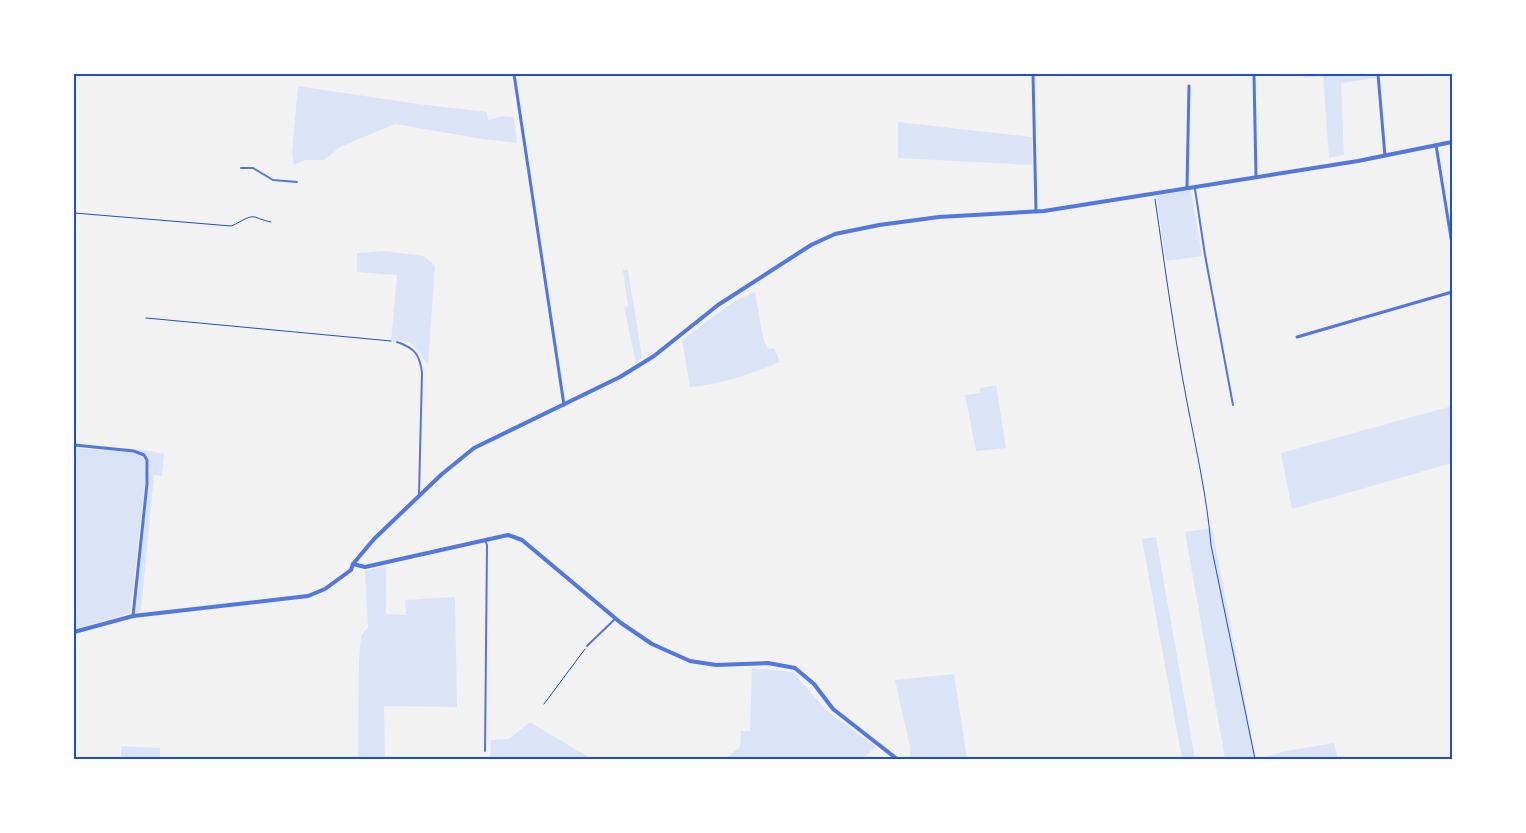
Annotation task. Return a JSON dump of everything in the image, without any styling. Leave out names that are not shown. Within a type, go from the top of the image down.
[{"type":"street","points":[[514,74],[564,405]]},
{"type":"street","points":[[1033,74],[1036,211]]},
{"type":"street","points":[[1254,74],[1256,177]]},
{"type":"street","points":[[1378,74],[1385,156]]},
{"type":"street","points":[[1187,188],[1189,86]]},
{"type":"street","points":[[74,632],[133,616],[308,596],[325,589],[350,570],[374,539],[442,474],[474,448],[620,377],[654,356],[718,305],[812,245],[835,234],[879,225],[939,217],[1036,211],[1385,156],[1452,142]]},
{"type":"street","points":[[1436,145],[1452,244]]},
{"type":"street","points":[[1297,337],[1452,292]]},
{"type":"street","points":[[74,445],[134,451],[144,455],[147,460],[147,484],[133,616]]},
{"type":"street","points":[[354,564],[365,567],[508,534],[522,540],[616,618],[652,644],[690,661],[716,665],[768,663],[794,668],[814,684],[833,709],[897,759]]},
{"type":"lane","points":[[241,168],[253,168],[273,180],[298,182]]},
{"type":"lane","points":[[1194,186],[1232,405]]},
{"type":"lane","points":[[397,342],[407,345],[421,358],[419,496]]},
{"type":"lane","points":[[485,540],[487,545],[486,751]]},
{"type":"lane","points":[[587,646],[616,618]]},
{"type":"path","points":[[1154,192],[1175,337],[1194,431],[1211,545],[1255,759]]},
{"type":"path","points":[[74,213],[231,226],[248,217],[271,222]]},
{"type":"path","points":[[146,318],[397,342]]},
{"type":"path","points":[[544,704],[587,646]]},
{"type":"shaded area","points":[[1304,74],[1376,74],[1376,78],[1341,83],[1344,155],[1329,158],[1323,76],[1304,78]]},
{"type":"shaded area","points":[[298,86],[487,112],[488,120],[504,116],[514,117],[517,143],[395,124],[342,146],[324,160],[305,160],[294,165],[292,152]]},
{"type":"shaded area","points":[[898,122],[1032,137],[1032,165],[898,158]]},
{"type":"shaded area","points":[[1191,190],[1202,256],[1166,261],[1156,196]]},
{"type":"shaded area","points":[[383,251],[424,256],[435,266],[428,365],[409,343],[404,341],[391,342],[397,275],[357,272],[357,253]]},
{"type":"shaded area","points":[[623,270],[628,270],[642,357],[636,363],[624,307],[628,306]]},
{"type":"shaded area","points":[[755,292],[763,338],[768,349],[774,348],[780,362],[736,378],[690,387],[682,340],[733,302]]},
{"type":"shaded area","points":[[996,385],[1006,448],[976,451],[965,395],[980,393],[980,388]]},
{"type":"shaded area","points":[[1452,406],[1452,463],[1292,509],[1281,453]]},
{"type":"shaded area","points":[[74,448],[134,452],[143,457],[147,466],[130,613],[74,629]]},
{"type":"shaded area","points":[[136,448],[164,454],[162,476],[154,475],[141,610],[137,612],[134,609],[150,471],[148,456]]},
{"type":"shaded area","points":[[1212,528],[1256,759],[1225,759],[1185,532]]},
{"type":"shaded area","points":[[1156,537],[1195,759],[1182,759],[1142,539]]},
{"type":"shaded area","points":[[386,566],[386,614],[406,615],[405,600],[455,597],[457,707],[384,706],[385,759],[358,759],[359,661],[361,636],[368,627],[365,571]]},
{"type":"shaded area","points":[[752,668],[793,672],[827,711],[876,747],[862,759],[725,759],[740,747],[741,731],[750,731]]},
{"type":"shaded area","points":[[954,674],[967,759],[910,759],[910,747],[895,680]]},
{"type":"shaded area","points":[[530,722],[592,759],[490,759],[491,740],[509,739]]},
{"type":"shaded area","points":[[1334,743],[1338,759],[1258,759],[1282,752]]},
{"type":"shaded area","points":[[121,746],[160,748],[160,759],[121,759]]}]
